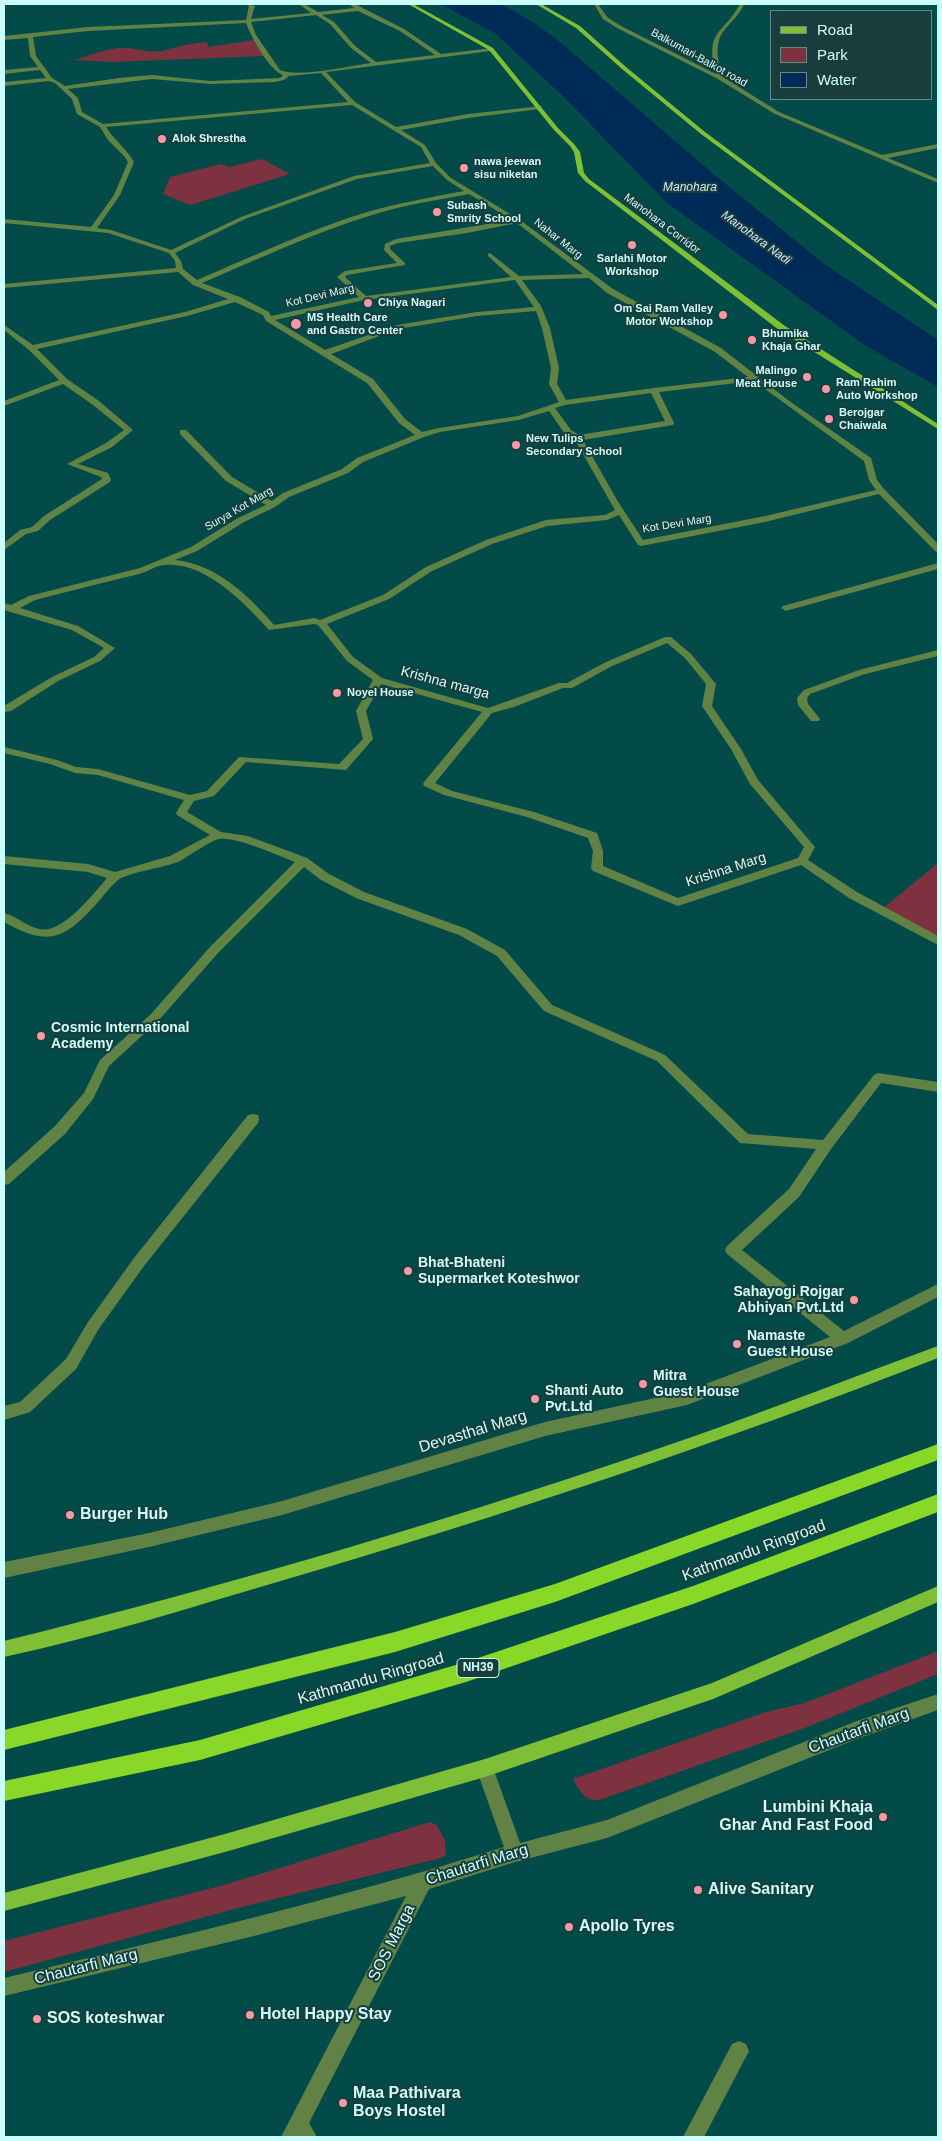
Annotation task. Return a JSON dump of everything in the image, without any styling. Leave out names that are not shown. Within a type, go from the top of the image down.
[{"type":"highway","name":"Kathmandu Ringroad","points":[[4,1740],[394,1642],[555,1593],[938,1452]]},
{"type":"highway","name":"Kathmandu Ringroad","points":[[4,1791],[200,1750],[466,1672],[692,1595],[938,1503]]},
{"type":"main road","name":"Manohara Corridor","points":[[410,4],[491,50],[577,152],[579,168],[587,180],[782,328],[938,428]]},
{"type":"main road","points":[[538,4],[578,27],[624,68],[703,133],[938,308]]},
{"type":"main road","points":[[4,1649],[63,1635],[364,1550],[525,1501],[709,1439],[938,1352]]},
{"type":"main road","points":[[4,1902],[225,1843],[485,1768],[713,1691],[938,1594]]},
{"type":"street","points":[[250,4],[252,6],[248,21],[252,36],[278,71],[288,74],[313,73],[491,50]]},
{"type":"street","points":[[302,4],[315,14],[330,21],[342,32],[352,46],[374,64]]},
{"type":"street","points":[[352,4],[402,30],[441,56]]},
{"type":"street","name":"Balkumari-Balkot road","points":[[596,4],[605,18],[619,27],[720,78],[778,113],[938,181]]},
{"type":"street","points":[[720,78],[714,61],[719,34],[737,14],[742,4]]},
{"type":"street","points":[[4,38],[88,29],[248,21],[359,9]]},
{"type":"street","points":[[30,36],[33,56],[50,79],[76,98],[79,113],[102,126],[110,139],[127,155],[131,162],[117,195],[93,229]]},
{"type":"street","points":[[4,72],[43,68]]},
{"type":"street","name":"Nahar Marg","points":[[322,71],[353,103],[423,146],[434,164],[449,179],[518,221],[610,291],[718,350],[755,379],[868,460],[873,480],[881,491]]},
{"type":"street","points":[[64,88],[115,79],[168,76],[185,81],[228,82],[275,80],[282,79],[288,74]]},
{"type":"street","points":[[4,84],[50,79]]},
{"type":"street","points":[[102,126],[353,103]]},
{"type":"street","points":[[396,129],[468,116],[540,107]]},
{"type":"street","points":[[882,157],[938,146]]},
{"type":"street","points":[[171,252],[243,218],[347,180],[370,174],[434,164]]},
{"type":"street","points":[[196,283],[296,240],[369,214],[396,206],[470,192]]},
{"type":"street","points":[[4,221],[109,231],[171,252],[178,261],[180,270],[4,286]]},
{"type":"street","points":[[364,298],[341,276],[345,273],[403,264],[387,250],[387,245],[396,241],[467,231],[518,221]]},
{"type":"street","points":[[490,255],[517,278],[538,309],[546,328],[554,368],[553,384],[564,403]]},
{"type":"street","name":"Kot Devi Marg","points":[[180,270],[196,283],[237,299],[266,314],[269,319],[364,298],[517,278],[589,276]]},
{"type":"street","points":[[32,348],[206,310],[237,299]]},
{"type":"street","points":[[325,353],[397,327],[460,317],[538,309]]},
{"type":"street","points":[[269,319],[370,381],[402,421],[421,435]]},
{"type":"street","points":[[4,327],[32,348],[64,381],[96,403],[129,430],[109,445],[71,464],[106,475],[108,480],[47,518],[35,529],[23,532],[4,547]]},
{"type":"street","name":"Surya Kot Marg","points":[[6,609],[32,598],[143,570],[163,562],[194,548],[241,520],[272,505],[286,495],[346,471],[360,460],[421,435],[439,430],[519,418],[564,403],[654,390],[755,379]]},
{"type":"street","points":[[4,404],[64,381]]},
{"type":"street","points":[[578,438],[670,423],[654,390]]},
{"type":"street","name":"Kot Devi Marg","points":[[551,408],[568,432],[578,438],[641,543],[765,519],[881,491]]},
{"type":"street","points":[[184,432],[230,478],[272,505]]},
{"type":"street","points":[[881,491],[938,550]]},
{"type":"street","points":[[163,562],[177,562],[192,566],[220,580],[254,606],[272,628],[314,621],[321,623],[386,597],[429,569],[489,542],[546,523],[607,517],[621,511]]},
{"type":"street","points":[[786,608],[938,566]]},
{"type":"street","points":[[4,709],[7,710],[55,679],[97,659],[110,648],[75,628],[6,609]]},
{"type":"street","name":"Krishna marga","points":[[321,623],[350,659],[379,680],[488,711],[510,705],[562,685],[569,686],[609,664],[668,640],[688,656],[711,684],[707,706],[736,749],[754,782],[810,847],[802,861]]},
{"type":"street","points":[[815,719],[803,704],[802,698],[807,692],[862,672],[938,653]]},
{"type":"street","points":[[4,750],[53,762],[75,770],[98,772],[190,798],[210,794],[244,759],[342,768],[368,740],[361,711],[370,696],[372,687],[379,680]]},
{"type":"street","name":"Krishna Marg","points":[[488,711],[428,784],[448,793],[530,814],[593,836],[598,851],[597,868],[678,902],[802,861]]},
{"type":"street","points":[[190,798],[181,813],[218,835],[244,838],[303,862],[325,877],[360,895],[463,932],[502,953],[548,1008],[661,1058],[745,1139],[826,1145]]},
{"type":"street","points":[[4,917],[29,930],[45,934],[70,924],[115,876],[174,858],[218,835]]},
{"type":"street","points":[[4,860],[88,868],[115,876]]},
{"type":"street","points":[[802,861],[853,894],[938,940]]},
{"type":"street","points":[[4,1180],[54,1136],[78,1110],[89,1096],[104,1063],[155,1017],[214,950],[303,862]]},
{"type":"street","points":[[843,1339],[732,1250],[794,1193],[826,1145],[878,1078],[938,1087]]},
{"type":"street","points":[[4,1413],[25,1407],[72,1364],[93,1326],[140,1262],[253,1119]]},
{"type":"street","name":"Devasthal Marg","points":[[4,1570],[149,1540],[282,1508],[545,1429],[687,1398],[843,1339],[938,1290]]},
{"type":"street","name":"Chautarfi Marg","points":[[4,1987],[250,1928],[423,1882],[515,1853],[607,1828],[857,1730],[938,1702]]},
{"type":"street","points":[[485,1768],[515,1853]]},
{"type":"street","name":"SOS Marga","points":[[299,2134],[423,1882]]},
{"type":"street","points":[[693,2137],[739,2051]]},
{"type":"green space","points":[[254,40],[264,56],[113,62],[74,60],[119,48],[160,51],[202,42],[207,42],[208,47]]},
{"type":"green space","points":[[262,159],[290,174],[190,205],[163,194],[170,177],[221,164],[229,167]]},
{"type":"green space","points":[[938,863],[938,940],[881,910]]},
{"type":"green space","points":[[938,1651],[938,1674],[807,1727],[599,1800],[586,1797],[573,1779],[766,1712],[805,1703]]},
{"type":"green space","points":[[430,1822],[437,1825],[445,1841],[446,1855],[441,1858],[234,1909],[4,1972],[4,1941],[224,1885]]},
{"type":"water","name":"Manohara","points":[[441,4],[501,4],[531,21],[555,38],[717,177],[823,263],[938,340],[938,387],[866,346],[667,203],[564,97],[496,34]]},
{"type":"place","name":"Alok Shrestha","points":[[162,139]]},
{"type":"place","name":"nawa jeewan sisu niketan","points":[[464,168]]},
{"type":"place","name":"Subash Smrity School","points":[[437,212]]},
{"type":"place","name":"Sarlahi Motor Workshop","points":[[632,245]]},
{"type":"place","name":"Chiya Nagari","points":[[368,303]]},
{"type":"place","name":"Om Sai Ram Valley Motor Workshop","points":[[723,315]]},
{"type":"place","name":"MS Health Care and Gastro Center","points":[[296,324]]},
{"type":"place","name":"Bhumika Khaja Ghar","points":[[752,340]]},
{"type":"place","name":"Malingo Meat House","points":[[807,377]]},
{"type":"place","name":"Ram Rahim Auto Workshop","points":[[826,389]]},
{"type":"place","name":"Berojgar Chaiwala","points":[[829,419]]},
{"type":"place","name":"New Tulips Secondary School","points":[[516,445]]},
{"type":"place","name":"Noyel House","points":[[337,693]]},
{"type":"place","name":"Cosmic International Academy","points":[[41,1036]]},
{"type":"place","name":"Bhat-Bhateni Supermarket Koteshwor","points":[[408,1271]]},
{"type":"place","name":"Sahayogi Rojgar Abhiyan Pvt.Ltd","points":[[854,1300]]},
{"type":"place","name":"Namaste Guest House","points":[[737,1344]]},
{"type":"place","name":"Mitra Guest House","points":[[643,1384]]},
{"type":"place","name":"Shanti Auto Pvt.Ltd","points":[[535,1399]]},
{"type":"place","name":"Burger Hub","points":[[70,1515]]},
{"type":"place","name":"Lumbini Khaja Ghar And Fast Food","points":[[883,1817]]},
{"type":"place","name":"Alive Sanitary","points":[[698,1890]]},
{"type":"place","name":"Apollo Tyres","points":[[569,1927]]},
{"type":"place","name":"Hotel Happy Stay","points":[[250,2015]]},
{"type":"place","name":"SOS koteshwar","points":[[37,2019]]},
{"type":"place","name":"Maa Pathivara Boys Hostel","points":[[343,2103]]},
{"type":"water label","name":"Manohara Nadi","points":[[756,238]]}]
